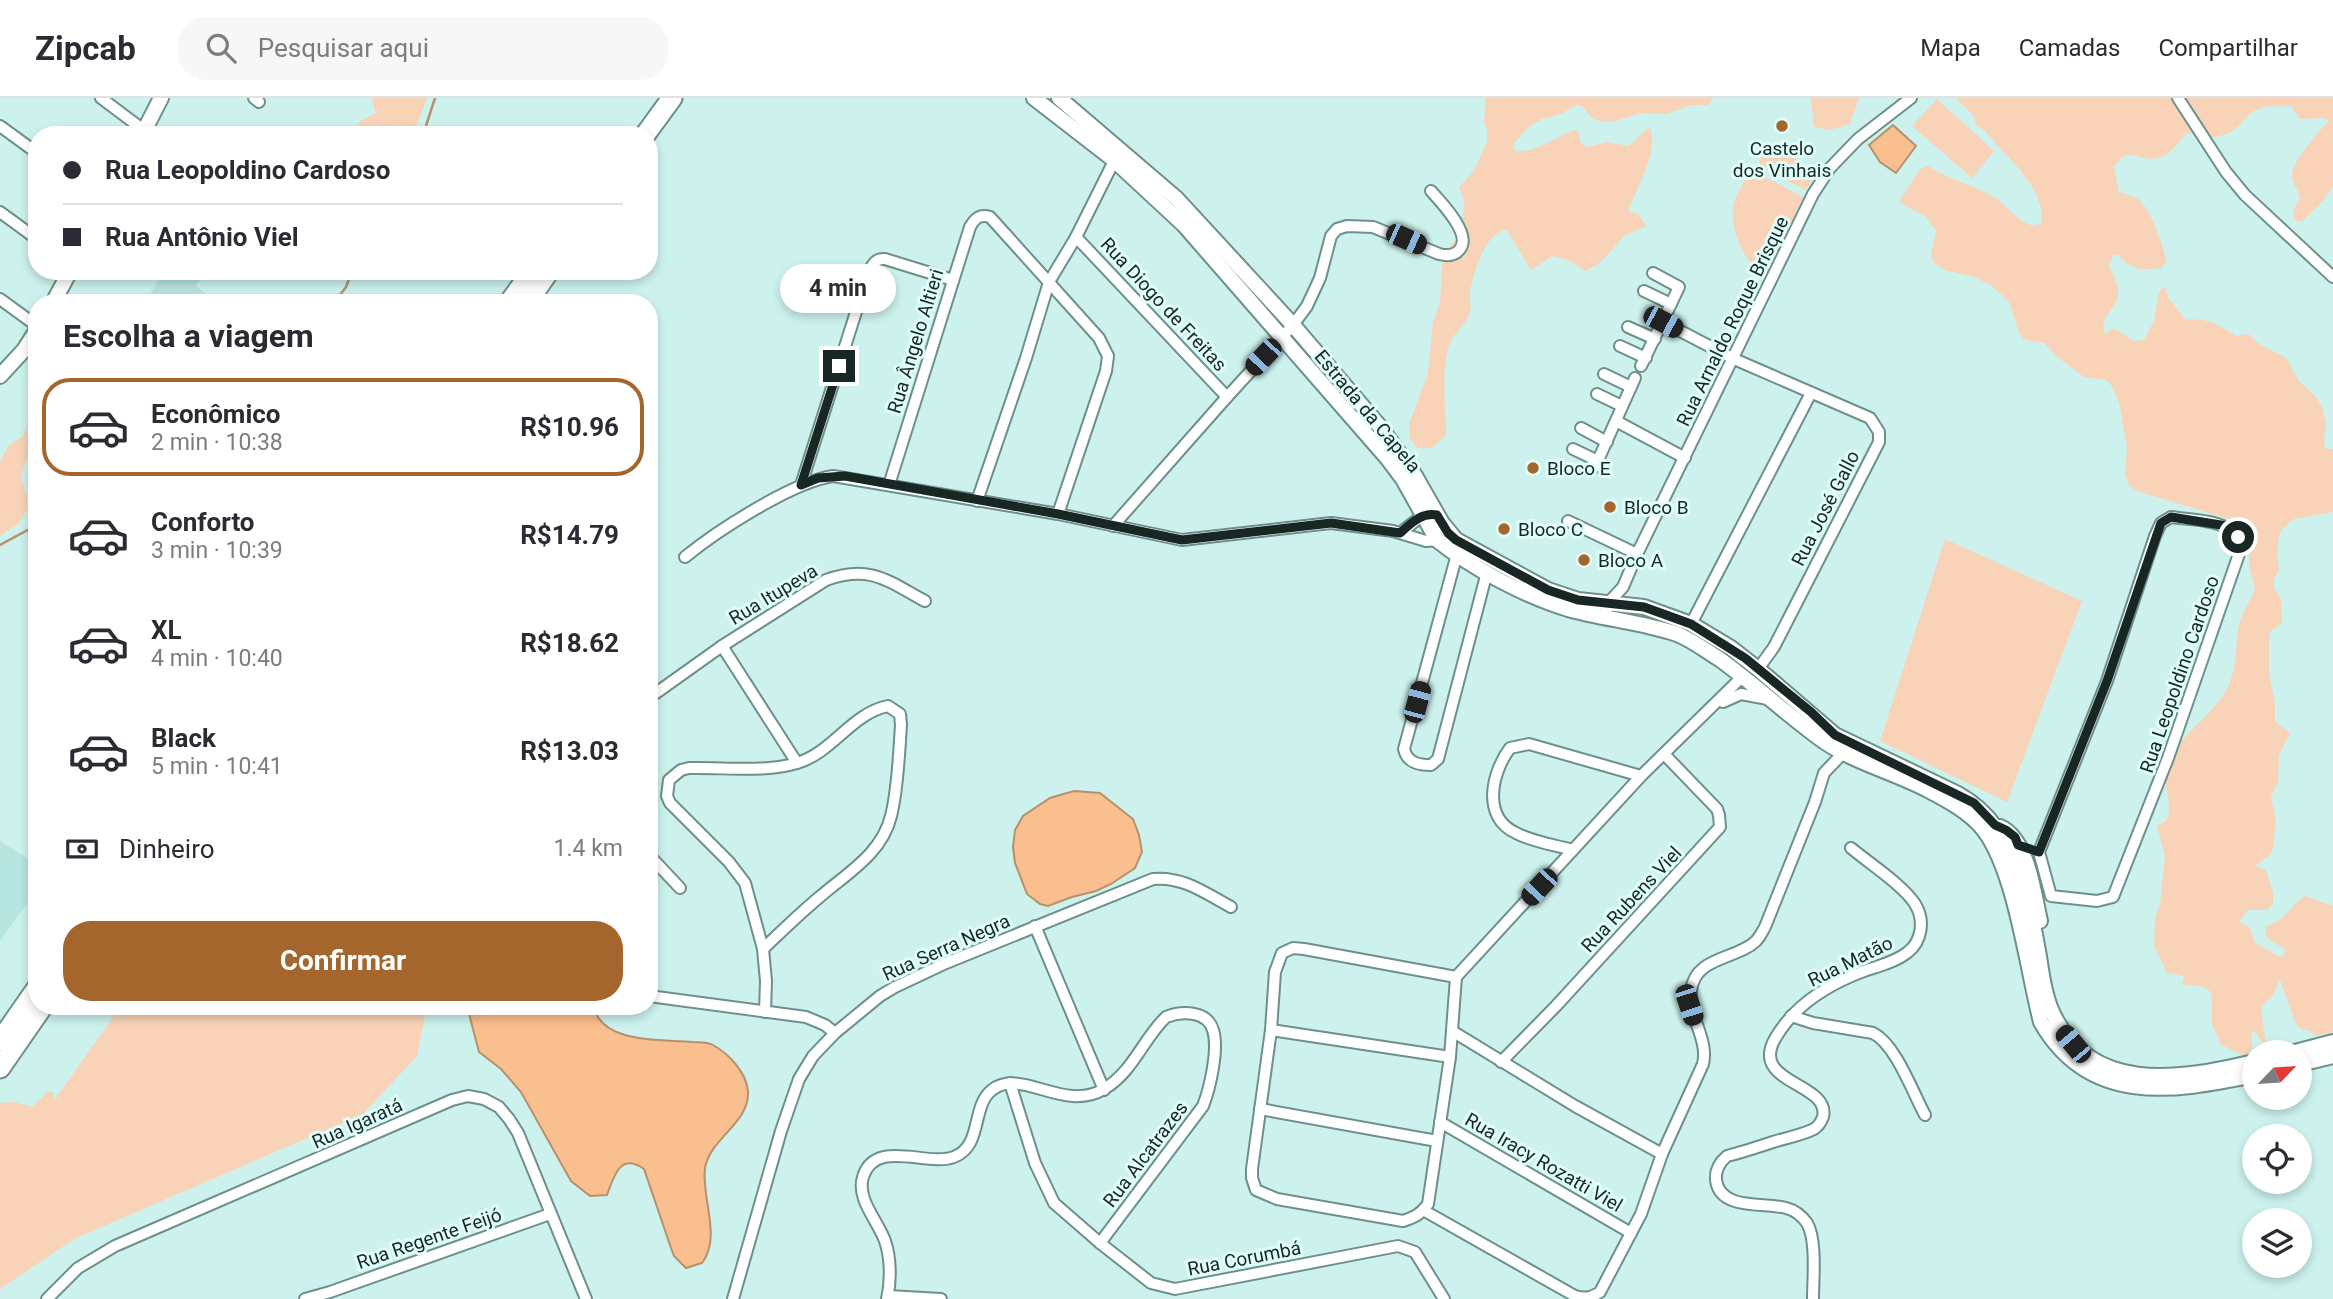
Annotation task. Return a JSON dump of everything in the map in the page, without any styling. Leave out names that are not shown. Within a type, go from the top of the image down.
[{"type":"highway","points":[[636,126],[659,98]]},
{"type":"highway","points":[[648,126],[659,98]]},
{"type":"highway","points":[[0,1041],[28,1001]]},
{"type":"highway","points":[[0,1068],[37,1015]]},
{"type":"main road","points":[[148,126],[161,98]]},
{"type":"main road","name":"Estrada da Capela","points":[[1034,98],[1176,198],[1293,325],[1388,437],[1414,474],[1424,518],[1456,540],[1548,590],[1607,609],[1625,620],[1691,640],[1744,676],[1819,738],[1843,752],[1926,789],[1962,810],[1982,827],[2004,866],[2050,1006],[2062,1031],[2086,1056],[2105,1066],[2153,1077],[2194,1074],[2242,1064]]},
{"type":"main road","name":"Estrada da Capela","points":[[1059,98],[1206,248],[1388,459],[1403,479],[1437,540],[1487,572],[1543,600],[1570,610],[1607,609],[1628,605],[1644,607],[1691,624],[1758,668],[1835,735],[1974,803],[1995,825],[2012,856],[2031,943],[2041,1022],[2063,1053],[2077,1066],[2093,1076],[2145,1087],[2175,1088],[2242,1077]]},
{"type":"main road","points":[[0,376],[28,343]]},
{"type":"main road","points":[[1995,825],[2015,837],[2031,876],[2043,946],[2031,943]]},
{"type":"main road","points":[[2312,1048],[2333,1042]]},
{"type":"main road","points":[[2312,1061],[2333,1056]]},
{"type":"street","points":[[101,98],[136,126]]},
{"type":"street","name":"Rua Arnaldo Roque Brisque","points":[[1607,609],[1623,587],[1801,219],[1830,168],[1858,138],[1910,98]]},
{"type":"street","points":[[2178,98],[2226,172],[2245,195],[2333,277]]},
{"type":"street","points":[[0,125],[28,146]]},
{"type":"street","points":[[977,501],[1049,282],[1076,237],[1117,155]]},
{"type":"street","points":[[1113,526],[1293,325],[1307,306],[1320,278],[1331,236],[1337,229],[1347,226],[1373,227],[1448,256],[1462,247],[1464,242],[1460,228],[1431,191]]},
{"type":"street","points":[[0,212],[28,232]]},
{"type":"street","name":"Rua Ângelo Altieri","points":[[888,485],[974,220],[984,215],[990,217],[1049,282]]},
{"type":"street","name":"Rua Diogo de Freitas","points":[[1076,237],[1227,397]]},
{"type":"street","points":[[801,485],[874,262],[879,258],[885,259],[953,281]]},
{"type":"street","points":[[1620,346],[1644,362],[1656,339],[1679,287],[1654,273]]},
{"type":"street","points":[[1049,282],[1099,338],[1108,356],[1092,417],[1058,514]]},
{"type":"street","points":[[1644,291],[1671,304]]},
{"type":"street","points":[[0,299],[28,321]]},
{"type":"street","name":"Rua José Gallo","points":[[1663,322],[1734,359],[1870,418],[1879,432],[1879,442],[1774,647],[1767,660],[1758,668]]},
{"type":"street","points":[[1628,327],[1656,339]]},
{"type":"street","points":[[1573,449],[1597,464],[1633,383],[1604,374]]},
{"type":"street","points":[[1691,624],[1811,393]]},
{"type":"street","points":[[1597,394],[1622,406]]},
{"type":"street","points":[[1616,421],[1685,458]]},
{"type":"street","points":[[1581,428],[1607,442]]},
{"type":"street","points":[[685,557],[703,543],[801,485],[833,475],[1058,514],[1182,540],[1331,523],[1437,540]]},
{"type":"street","name":"Rua Leopoldino Cardoso","points":[[2039,852],[2107,681],[2161,523],[2171,517],[2227,526],[2238,537],[2239,554],[2168,758],[2119,885],[2113,897],[2105,900],[2051,896]]},
{"type":"street","points":[[1400,533],[1424,518]]},
{"type":"street","points":[[1413,538],[1424,518]]},
{"type":"street","points":[[1568,521],[1637,554]]},
{"type":"street","points":[[1457,554],[1405,749],[1406,756],[1412,761],[1432,765],[1438,759],[1487,572]]},
{"type":"street","name":"Rua Itupeva","points":[[658,692],[722,646],[827,580],[843,574],[859,572],[878,576],[925,601]]},
{"type":"street","points":[[1623,587],[1628,605],[1625,620]]},
{"type":"street","points":[[722,646],[797,763]]},
{"type":"street","points":[[1456,977],[1304,948],[1282,953],[1275,972],[1271,1030],[1252,1168],[1256,1190],[1277,1199],[1403,1221],[1416,1217],[1426,1207],[1450,1057],[1456,977],[1641,776],[1744,676]]},
{"type":"street","points":[[1703,715],[1735,695],[1746,694],[1773,700]]},
{"type":"street","points":[[763,949],[877,847],[891,817],[900,740],[900,714],[888,706],[874,709],[813,756],[797,763],[765,767],[689,768],[675,773],[669,780],[666,789],[670,803],[729,862],[746,883],[763,949],[765,1012]]},
{"type":"street","points":[[1573,850],[1514,833],[1505,826],[1496,812],[1492,794],[1494,782],[1510,748],[1529,744],[1641,776]]},
{"type":"street","points":[[1426,1207],[1582,1299],[1600,1292],[1641,1214],[1662,1154],[1705,1055],[1689,1005],[1692,982],[1710,962],[1750,945],[1761,934],[1815,802],[1824,773],[1843,752]]},
{"type":"street","name":"Rua Rubens Viel","points":[[1501,1062],[1720,827],[1717,809],[1664,754]]},
{"type":"street","points":[[2018,845],[2039,852],[2051,896],[2037,909]]},
{"type":"street","name":"Rua Matão","points":[[1813,1299],[1811,1233],[1807,1222],[1788,1208],[1730,1200],[1719,1190],[1716,1183],[1718,1168],[1727,1156],[1811,1130],[1822,1120],[1824,1112],[1820,1102],[1779,1073],[1772,1064],[1769,1051],[1774,1039],[1791,1016],[1821,993],[1906,954],[1919,937],[1921,926],[1916,905],[1851,848]]},
{"type":"street","points":[[658,865],[680,888]]},
{"type":"street","name":"Rua Serra Negra","points":[[733,1299],[781,1131],[799,1079],[813,1056],[835,1033],[880,996],[946,963],[1153,879],[1183,880],[1231,906]]},
{"type":"street","points":[[942,1299],[888,1297],[889,1258],[885,1241],[862,1196],[863,1175],[868,1167],[886,1156],[945,1159],[964,1151],[971,1142],[984,1098],[991,1090],[1010,1083],[1080,1098],[1104,1090],[1035,926]]},
{"type":"street","points":[[658,997],[806,1017],[825,1024],[835,1033]]},
{"type":"street","name":"Rua Alcatrazes","points":[[1100,1243],[1203,1106],[1209,1091],[1213,1029],[1208,1021],[1187,1012],[1166,1017],[1125,1073],[1104,1090]]},
{"type":"street","points":[[1791,1016],[1812,1023],[1873,1033],[1882,1038],[1893,1050],[1925,1115]]},
{"type":"street","points":[[1271,1030],[1450,1057]]},
{"type":"street","points":[[1452,1031],[1662,1154]]},
{"type":"street","name":"Rua Corumbá","points":[[1010,1083],[1046,1191],[1054,1203],[1151,1283],[1175,1289],[1402,1247],[1415,1252],[1444,1299]]},
{"type":"street","name":"Rua Igaratá","points":[[47,1299],[78,1268],[115,1246],[452,1100],[468,1096],[484,1098],[499,1107],[518,1133],[586,1299]]},
{"type":"street","points":[[1260,1109],[1437,1141]]},
{"type":"street","name":"Rua Iracy Rozatti Viel","points":[[1440,1122],[1631,1233]]},
{"type":"street","name":"Rua Regente Feijó","points":[[305,1299],[320,1297],[550,1214]]},
{"type":"shaded area","points":[[372,98],[427,98],[416,126],[355,126],[376,113]]},
{"type":"shaded area","points":[[1486,98],[1713,98],[1708,105],[1691,105],[1667,114],[1640,113],[1605,122],[1593,119],[1582,106],[1577,105],[1561,114],[1542,119],[1529,127],[1514,143],[1513,148],[1516,151],[1524,151],[1575,130],[1579,133],[1580,142],[1587,147],[1607,142],[1628,146],[1650,128],[1650,158],[1628,211],[1638,214],[1647,226],[1625,235],[1600,263],[1585,271],[1568,260],[1552,256],[1531,270],[1507,230],[1493,237],[1474,274],[1469,314],[1448,349],[1444,381],[1446,435],[1433,447],[1423,449],[1416,447],[1410,438],[1409,424],[1428,373],[1433,322],[1440,303],[1442,265],[1451,245],[1462,232],[1464,200],[1459,187],[1473,172],[1487,142],[1484,121]]},
{"type":"shaded area","points":[[1811,98],[1859,98],[1850,124],[1830,130],[1814,127]]},
{"type":"shaded area","points":[[1956,98],[2333,98],[2333,187],[2302,221],[2296,221],[2293,216],[2300,198],[2292,177],[2293,171],[2306,148],[2329,121],[2324,118],[2300,119],[2291,106],[2256,110],[2223,136],[2187,133],[2172,150],[2161,157],[2154,159],[2130,155],[2119,160],[2114,167],[2119,192],[2135,197],[2146,208],[2167,261],[2161,268],[2142,269],[2133,267],[2118,255],[2113,255],[2109,266],[2117,284],[2118,294],[2103,326],[2107,334],[2111,329],[2115,329],[2134,341],[2144,340],[2154,321],[2159,292],[2165,286],[2168,297],[2186,320],[2212,323],[2236,336],[2248,334],[2261,345],[2286,358],[2299,381],[2322,406],[2326,424],[2324,445],[2327,449],[2333,449],[2333,512],[2294,519],[2283,528],[2279,536],[2277,556],[2279,569],[2274,579],[2274,588],[2281,599],[2282,623],[2269,635],[2269,673],[2275,704],[2275,721],[2290,733],[2279,755],[2278,782],[2271,797],[2276,820],[2273,848],[2270,855],[2255,866],[2266,870],[2273,893],[2273,904],[2267,910],[2248,910],[2239,922],[2250,928],[2255,943],[2280,957],[2284,956],[2285,949],[2267,938],[2265,927],[2281,919],[2305,896],[2333,906],[2333,1032],[2315,1036],[2309,1030],[2297,1026],[2280,980],[2273,995],[2261,1007],[2265,1040],[2251,1032],[2252,1040],[2242,1040],[2242,1055],[2220,1044],[2212,1023],[2212,997],[2207,989],[2182,984],[2184,976],[2167,973],[2154,946],[2155,918],[2160,904],[2165,856],[2157,826],[2166,821],[2168,814],[2167,768],[2179,745],[2218,702],[2232,676],[2239,624],[2255,590],[2249,564],[2248,529],[2245,524],[2137,491],[2129,485],[2125,474],[2127,448],[2119,402],[2110,383],[2084,377],[2056,356],[2044,343],[2025,340],[2019,333],[2009,302],[1992,286],[1975,277],[1944,270],[1934,263],[1931,255],[1936,231],[1926,217],[1899,202],[1920,169],[1928,166],[1997,199],[2023,222],[2035,225],[2041,223],[2041,209],[2031,184],[1985,131],[1976,125],[1974,116]]},
{"type":"shaded area","points":[[1937,99],[1994,151],[1972,178],[1912,126]]},
{"type":"shaded area","points":[[1893,125],[1916,146],[1896,173],[1880,162],[1869,145]]},
{"type":"shaded area","points":[[1779,148],[1790,152],[1813,178],[1806,190],[1761,167],[1759,161],[1767,151]]},
{"type":"shaded area","points":[[1750,173],[1757,173],[1803,197],[1768,274],[1759,270],[1745,255],[1733,223],[1735,199]]},
{"type":"shaded area","points":[[159,280],[200,280],[196,286],[206,294],[150,294]]},
{"type":"shaded area","points":[[28,424],[28,456],[21,476],[27,496],[27,509],[19,523],[0,536],[0,462],[9,445],[23,436]]},
{"type":"shaded area","points":[[1945,539],[2082,601],[2007,802],[1880,741]]},
{"type":"shaded area","points":[[1074,791],[1100,793],[1133,819],[1142,852],[1135,868],[1111,884],[1048,906],[1040,904],[1027,894],[1015,863],[1015,830],[1023,816],[1050,798]]},
{"type":"shaded area","points":[[0,841],[28,858],[28,902],[0,941]]},
{"type":"shaded area","points":[[115,1015],[425,1015],[417,1056],[363,1114],[76,1238],[0,1289],[0,1103],[14,1102],[32,1107],[47,1092],[54,1094],[53,1102]]},
{"type":"shaded area","points":[[469,1015],[597,1015],[608,1028],[621,1034],[650,1040],[709,1043],[731,1058],[747,1084],[747,1102],[737,1122],[708,1157],[705,1180],[711,1229],[708,1253],[702,1263],[686,1268],[674,1256],[644,1169],[629,1163],[619,1168],[607,1195],[590,1196],[571,1181],[521,1092],[501,1069],[479,1052]]},
{"type":"waterway","points":[[426,126],[435,98]]},
{"type":"waterway","points":[[341,294],[349,280]]},
{"type":"waterway","points":[[0,545],[28,530]]},
{"type":"place","name":"Castelo dos Vinhais","points":[[1782,126]]},
{"type":"place","name":"Bloco E","points":[[1533,468]]},
{"type":"place","name":"Bloco B","points":[[1610,507]]},
{"type":"place","name":"Bloco C","points":[[1504,529]]},
{"type":"place","name":"Bloco A","points":[[1584,560]]},
{"type":"route","points":[[839,366],[801,485],[818,478],[845,476],[1058,514],[1182,540],[1331,523],[1400,533],[1423,515],[1434,514],[1456,540],[1548,590],[1578,600],[1644,607],[1691,624],[1745,658],[1835,735],[1974,803],[1995,825],[2015,837],[2018,845],[2039,852],[2107,681],[2161,523],[2171,517],[2227,526],[2238,537]]}]
